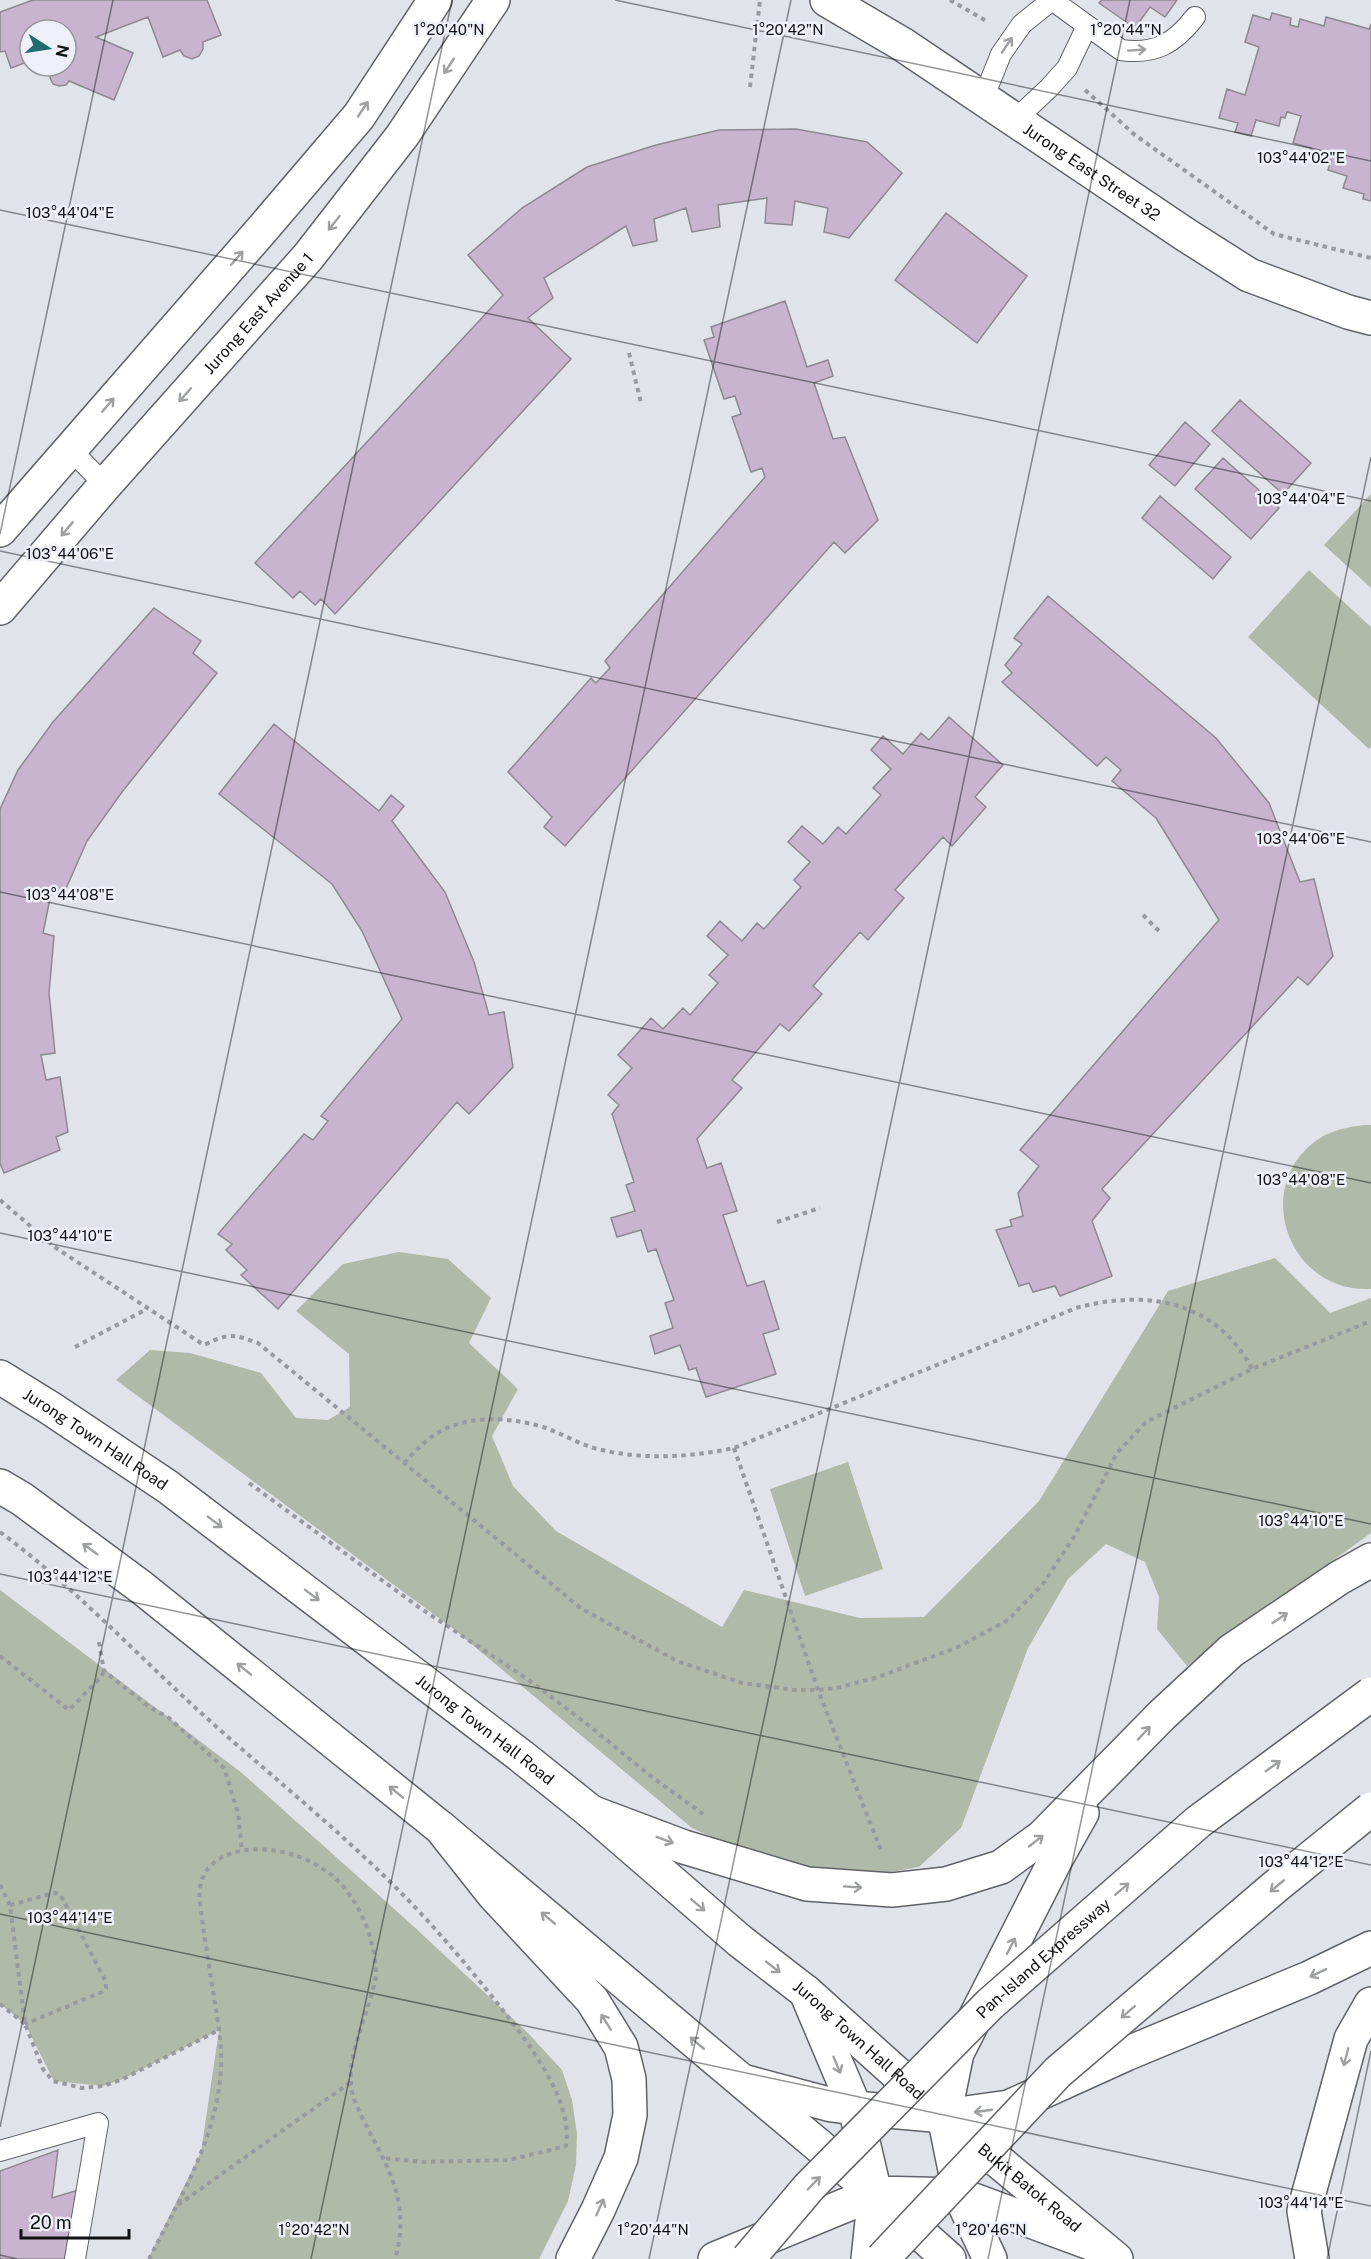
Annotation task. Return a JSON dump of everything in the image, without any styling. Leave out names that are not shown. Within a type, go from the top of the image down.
[{"type":"main road","points":[[0,530],[359,116],[435,0]]},
{"type":"main road","name":"Jurong East Avenue 1","points":[[0,608],[105,485],[308,257],[402,136],[493,0]]},
{"type":"main road","name":"Jurong East Street 32","points":[[827,0],[902,44],[1186,236],[1250,275],[1348,312],[1371,318]]},
{"type":"main road","name":"Jurong Town Hall Road","points":[[0,1377],[168,1487],[457,1706],[591,1812],[740,1941],[806,1992],[944,2116]]},
{"type":"main road","points":[[0,1486],[32,1506],[141,1587],[441,1828],[742,2080],[950,2259]]},
{"type":"main road","points":[[591,1812],[684,1847],[807,1884],[892,1890],[946,1884],[1000,1867],[1042,1838],[1162,1714],[1231,1651],[1339,1578],[1371,1560]]},
{"type":"main road","name":"Pan-Island Expressway","points":[[748,2259],[809,2187],[990,2004],[1198,1822],[1371,1694]]},
{"type":"main road","points":[[990,2259],[960,2195],[944,2116],[957,2053],[1055,1861],[1104,1775]]},
{"type":"main road","points":[[882,2259],[1058,2072],[1276,1886],[1371,1809]]},
{"type":"main road","points":[[441,1828],[494,1895],[592,2000],[621,2047],[629,2079],[630,2115],[621,2158],[573,2259]]},
{"type":"main road","points":[[742,2080],[832,2105],[855,2108],[944,2116],[1009,2107],[1126,2054],[1309,1978],[1371,1948]]},
{"type":"main road","points":[[806,1992],[855,2108],[875,2193],[868,2259]]},
{"type":"main road","points":[[1311,2259],[1304,2211],[1351,2039],[1371,2004]]},
{"type":"main road","name":"Bukit Batok Road","points":[[944,2116],[1108,2253]]},
{"type":"main road","points":[[715,2259],[875,2193],[960,2195],[1108,2253]]},
{"type":"lane","points":[[983,99],[1001,54],[1022,24],[1052,0],[1121,50],[1135,52],[1159,48],[1181,35],[1195,17]]},
{"type":"lane","points":[[1015,120],[1064,71],[1086,26]]},
{"type":"lane","points":[[69,448],[105,485]]},
{"type":"lane","points":[[0,2151],[98,2123],[75,2259]]},
{"type":"path","points":[[750,87],[760,0]]},
{"type":"path","points":[[950,0],[1013,37]]},
{"type":"path","points":[[1064,71],[1135,135],[1274,234],[1371,258]]},
{"type":"path","points":[[629,353],[641,403]]},
{"type":"path","points":[[1143,915],[1159,931]]},
{"type":"path","points":[[0,1200],[56,1248],[204,1345],[218,1338],[234,1335],[258,1343],[582,1609],[677,1661],[742,1683],[795,1690],[837,1688],[878,1677],[958,1647],[1008,1620],[1043,1584],[1075,1535],[1117,1454],[1146,1422],[1252,1369],[1371,1321]]},
{"type":"path","points":[[777,1222],[820,1208]]},
{"type":"path","points":[[404,1463],[419,1447],[444,1429],[476,1420],[509,1420],[544,1427],[589,1447],[623,1453],[672,1456],[734,1448],[1076,1308],[1112,1299],[1163,1302],[1197,1312],[1223,1330],[1235,1342],[1252,1369]]},
{"type":"path","points":[[75,1347],[147,1309]]},
{"type":"path","points":[[734,1448],[818,1690],[882,1854],[871,1855]]},
{"type":"path","points":[[249,1483],[420,1608],[526,1678],[704,1815]]},
{"type":"path","points":[[0,1532],[44,1566],[199,1711],[380,1872],[463,1959],[537,2054],[553,2086],[568,2131],[566,2146],[509,2160],[423,2162],[383,2158]]},
{"type":"path","points":[[0,1656],[69,1710],[104,1671],[99,1642]]},
{"type":"path","points":[[104,1671],[148,1706],[169,1718],[224,1768],[238,1813],[242,1851]]},
{"type":"path","points":[[149,2259],[201,2152],[214,2109],[221,2067],[219,2030],[199,1888],[202,1876],[209,1865],[225,1856],[256,1849],[282,1851],[322,1869],[344,1888],[366,1928],[376,1964],[376,1976],[353,2062],[351,2082],[358,2109],[396,2184],[401,2209],[400,2234],[394,2259]]},
{"type":"path","points":[[0,1885],[10,1905],[25,2024],[43,2069],[54,2081],[82,2088],[103,2086],[123,2079],[219,2030]]},
{"type":"path","points":[[10,1905],[54,1893],[60,1894],[106,1982],[106,1988],[102,1992],[25,2024]]},
{"type":"path","points":[[0,2004],[25,2024]]},
{"type":"path","points":[[175,2207],[351,2082]]},
{"type":"green space","points":[[1371,494],[1371,588],[1324,545]]},
{"type":"green space","points":[[1309,570],[1371,627],[1371,747],[1369,749],[1248,637]]},
{"type":"green space","points":[[1371,1125],[1371,1289],[1342,1286],[1318,1274],[1300,1256],[1288,1234],[1283,1209],[1286,1184],[1297,1160],[1322,1137],[1340,1130]]},
{"type":"green space","points":[[399,1252],[448,1259],[491,1298],[469,1343],[518,1389],[492,1436],[513,1486],[556,1531],[722,1627],[744,1590],[860,1618],[924,1617],[1039,1501],[1168,1291],[1275,1258],[1330,1313],[1371,1298],[1371,1533],[1187,1666],[1157,1629],[1159,1597],[1145,1562],[1106,1544],[1068,1579],[1028,1648],[961,1828],[919,1867],[885,1873],[846,1874],[807,1870],[731,1846],[692,1828],[451,1627],[116,1380],[150,1350],[190,1353],[261,1373],[296,1418],[328,1420],[350,1407],[349,1354],[296,1311],[343,1264]]},
{"type":"green space","points":[[848,1462],[883,1569],[805,1596],[770,1489]]},
{"type":"green space","points":[[0,1590],[242,1773],[411,1924],[527,2032],[562,2070],[572,2100],[577,2134],[576,2165],[568,2201],[539,2259],[148,2259],[201,2152],[219,2030],[123,2079],[103,2086],[54,2081],[25,2024],[0,2004]]},
{"type":"building","points":[[33,0],[207,0],[221,35],[203,42],[203,49],[199,56],[192,59],[184,56],[180,50],[163,57],[148,17],[96,37],[133,53],[114,100],[69,81],[66,85],[53,84],[50,78],[78,78],[78,18],[18,18],[18,65],[11,68],[5,51],[0,52],[0,12]]},
{"type":"building","points":[[1102,0],[1177,0],[1165,17],[1150,7],[1135,28],[1099,3]]},
{"type":"building","points":[[1272,13],[1291,18],[1290,25],[1298,27],[1300,19],[1324,26],[1326,17],[1369,29],[1371,24],[1371,201],[1363,199],[1364,194],[1343,188],[1347,176],[1328,170],[1331,160],[1309,154],[1311,148],[1293,143],[1301,116],[1287,112],[1285,118],[1281,117],[1279,126],[1256,120],[1251,136],[1235,132],[1238,123],[1219,118],[1227,89],[1245,95],[1259,47],[1245,42],[1253,15],[1270,20]]},
{"type":"building","points":[[796,129],[867,142],[902,173],[849,238],[824,232],[828,208],[795,201],[792,225],[765,223],[767,198],[718,205],[720,227],[692,232],[686,208],[654,219],[657,241],[633,246],[626,226],[544,278],[553,298],[528,318],[571,359],[335,614],[321,599],[315,605],[300,591],[293,598],[255,563],[503,295],[468,255],[522,208],[587,167],[656,145],[719,130]]},
{"type":"building","points":[[946,213],[1027,276],[977,343],[895,280]]},
{"type":"building","points":[[785,301],[807,367],[828,360],[833,376],[814,383],[833,439],[845,437],[878,520],[845,553],[834,542],[565,846],[544,827],[552,817],[508,772],[591,678],[596,683],[610,668],[605,661],[765,477],[762,468],[751,472],[732,417],[741,414],[735,396],[724,399],[704,340],[714,337],[711,327]]},
{"type":"building","points":[[1240,400],[1311,463],[1283,494],[1212,431]]},
{"type":"building","points":[[1185,422],[1210,444],[1175,486],[1149,465]]},
{"type":"building","points":[[1223,458],[1279,508],[1251,539],[1195,489]]},
{"type":"building","points":[[1160,496],[1231,557],[1213,579],[1142,518]]},
{"type":"building","points":[[1048,596],[1216,738],[1269,803],[1300,882],[1314,879],[1333,956],[1308,985],[1298,977],[1102,1189],[1110,1198],[1092,1221],[1112,1276],[1060,1296],[1055,1286],[1033,1292],[1029,1283],[1019,1286],[996,1230],[1012,1226],[1010,1220],[1023,1216],[1018,1193],[1039,1166],[1020,1150],[1219,920],[1156,818],[1112,781],[1121,770],[1106,757],[1097,766],[1002,682],[1012,673],[1005,665],[1022,644],[1014,638]]},
{"type":"building","points":[[154,608],[201,641],[193,653],[217,673],[122,792],[87,841],[64,893],[52,889],[43,933],[54,936],[49,993],[55,1053],[41,1055],[46,1080],[60,1077],[68,1132],[56,1137],[60,1150],[4,1173],[0,1163],[0,809],[18,770],[53,722]]},
{"type":"building","points":[[949,717],[1003,765],[975,797],[986,807],[952,846],[943,837],[895,890],[904,898],[868,940],[860,932],[813,986],[822,994],[789,1031],[780,1024],[732,1080],[742,1088],[697,1139],[707,1168],[721,1163],[737,1211],[723,1215],[747,1286],[764,1281],[779,1329],[763,1334],[776,1374],[706,1397],[696,1368],[689,1370],[680,1345],[655,1354],[650,1336],[673,1328],[665,1303],[674,1300],[656,1249],[648,1252],[641,1230],[617,1237],[611,1218],[635,1211],[626,1185],[634,1182],[612,1114],[619,1105],[608,1095],[632,1068],[618,1055],[651,1018],[663,1029],[683,1008],[690,1015],[718,983],[709,975],[728,955],[707,936],[720,921],[742,941],[757,923],[764,929],[801,887],[794,880],[810,862],[788,842],[802,826],[823,844],[838,827],[846,834],[881,795],[873,788],[891,769],[871,750],[883,736],[903,754],[921,733],[929,740]]},
{"type":"building","points":[[274,724],[379,811],[391,795],[404,806],[392,821],[445,892],[474,962],[489,1015],[504,1012],[513,1067],[469,1114],[457,1102],[278,1309],[241,1275],[247,1270],[226,1250],[232,1244],[218,1234],[304,1134],[313,1140],[328,1121],[321,1116],[402,1019],[362,931],[332,884],[219,794]]},
{"type":"building","points":[[58,2150],[52,2198],[78,2190],[65,2259],[0,2259],[0,2171]]}]
